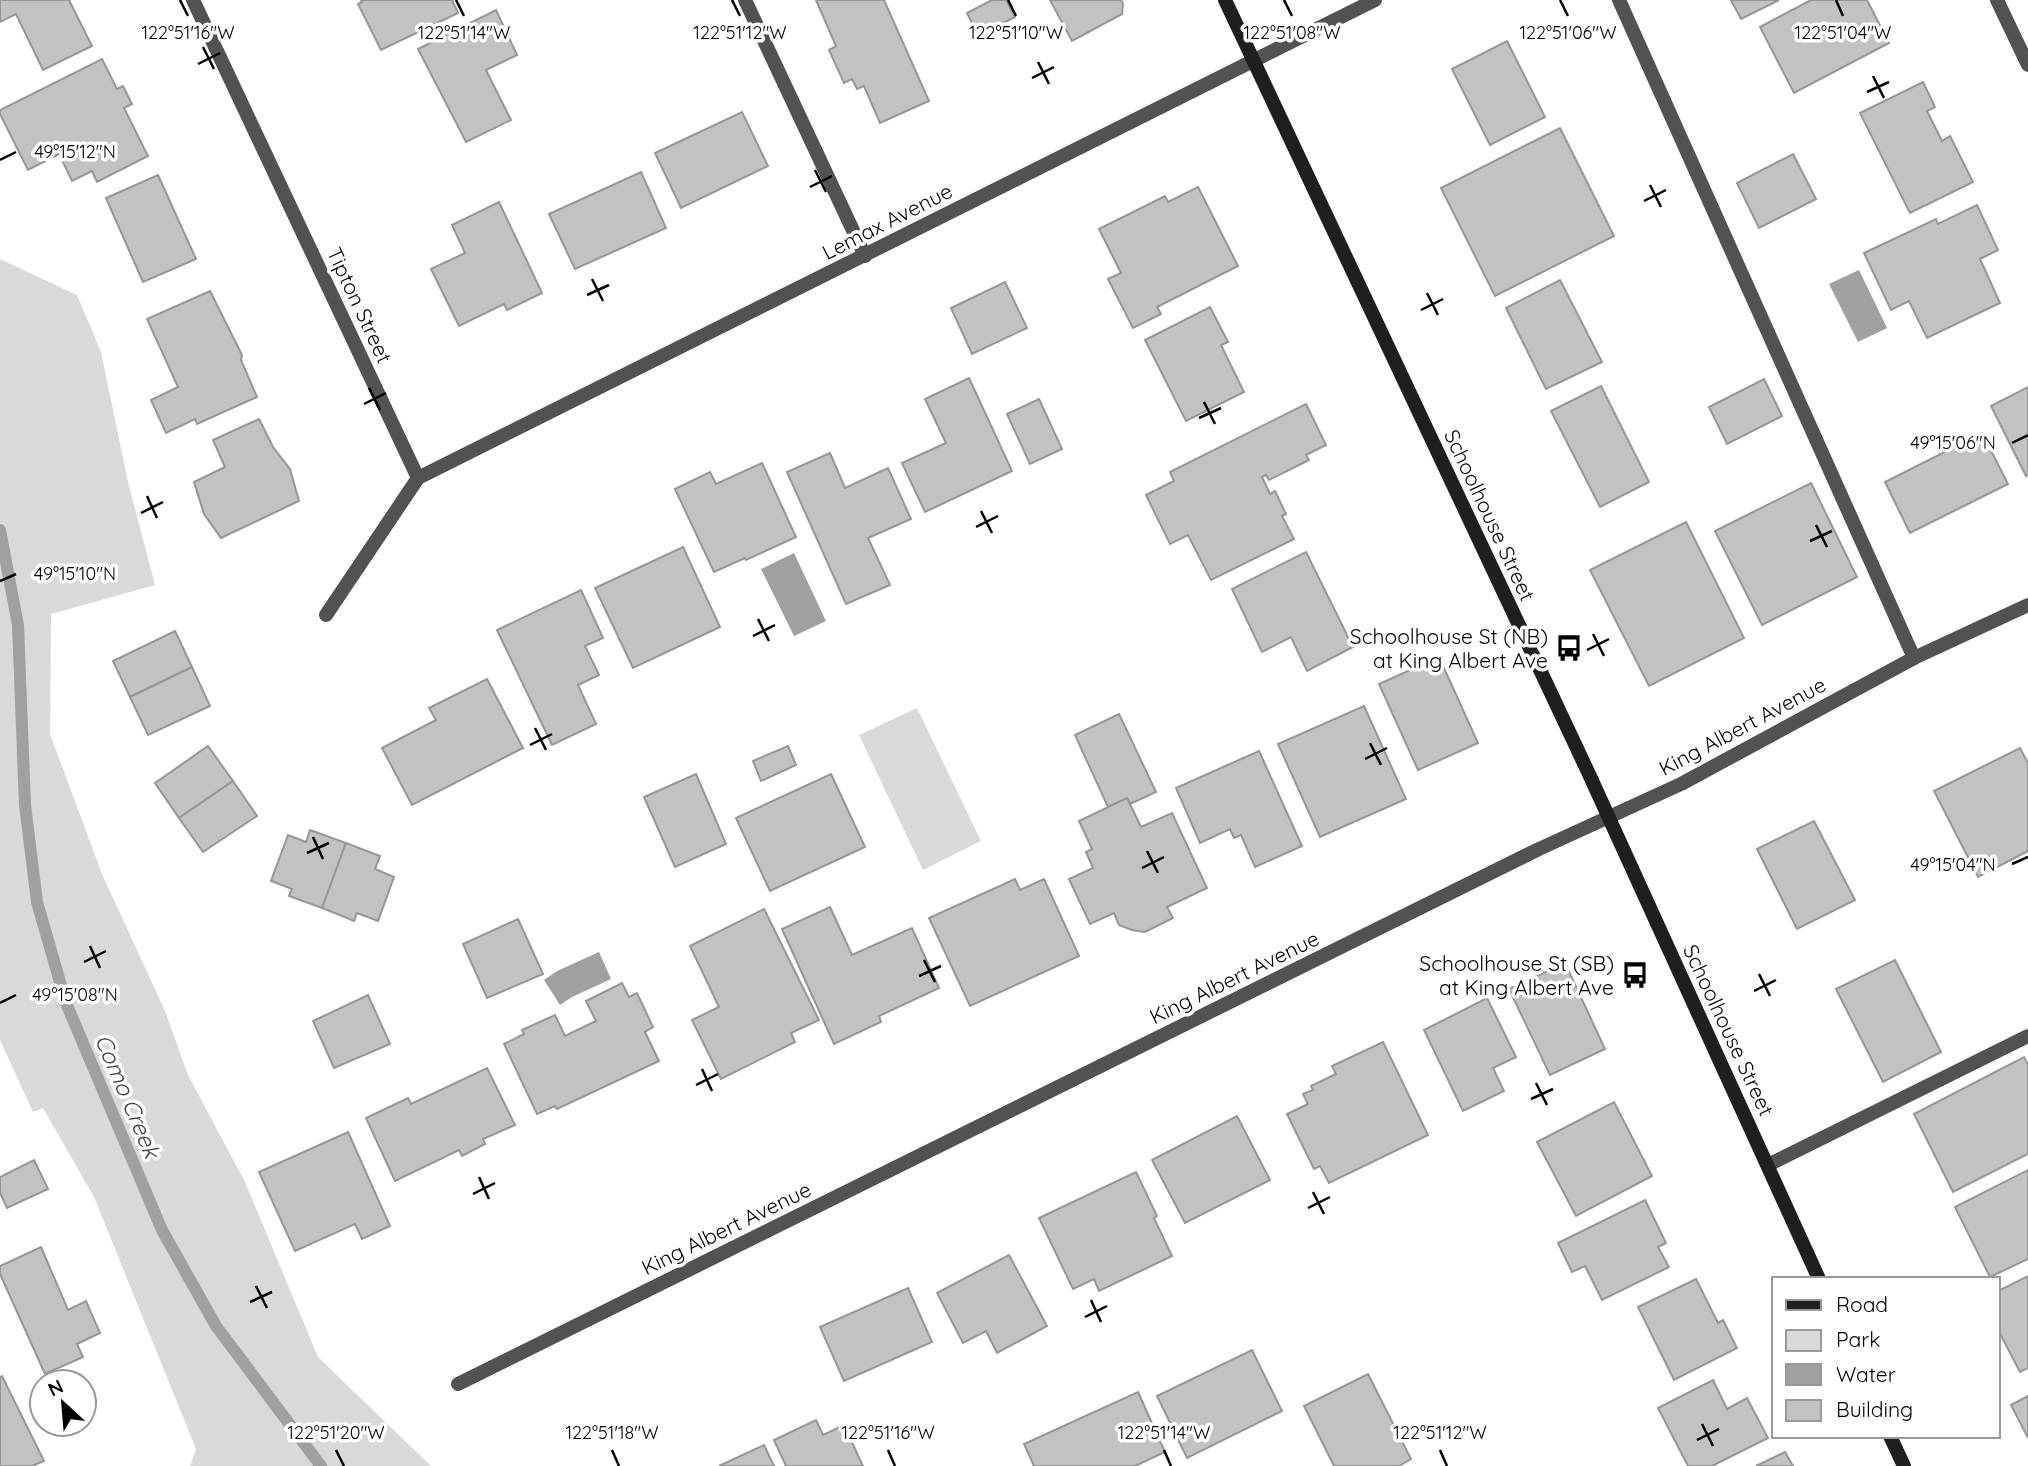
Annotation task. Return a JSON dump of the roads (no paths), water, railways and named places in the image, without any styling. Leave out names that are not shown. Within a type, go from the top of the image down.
[{"type":"street","name":"Tipton Street","points":[[193,0],[418,478]]},
{"type":"street","points":[[745,0],[865,256]]},
{"type":"street","name":"Schoolhouse Street","points":[[1225,0],[1608,817],[1818,1277]]},
{"type":"street","name":"Lemax Avenue","points":[[418,478],[1375,0]]},
{"type":"street","points":[[1619,0],[1914,659]]},
{"type":"street","points":[[1997,0],[2028,65]]},
{"type":"street","points":[[326,615],[418,478]]},
{"type":"street","name":"King Albert Avenue","points":[[458,1384],[1681,783],[1914,659],[2028,605]]},
{"type":"street","points":[[1768,1165],[2028,1036]]},
{"type":"street","points":[[1891,1438],[1904,1466]]},
{"type":"water","points":[[1859,270],[1887,328],[1858,342],[1829,284]]},
{"type":"water","points":[[794,553],[826,621],[794,636],[761,569]]},
{"type":"water","points":[[599,952],[611,979],[560,1005],[544,980],[557,971]]},
{"type":"waterway","name":"Como Creek","points":[[0,530],[18,625],[25,805],[37,902],[66,1003],[162,1230],[216,1326],[321,1466]]},
{"type":"place","name":"Schoolhouse St (NB) at King Albert Ave","points":[[1569,648]]},
{"type":"place","name":"Schoolhouse St (SB) at King Albert Ave","points":[[1635,975]]}]
